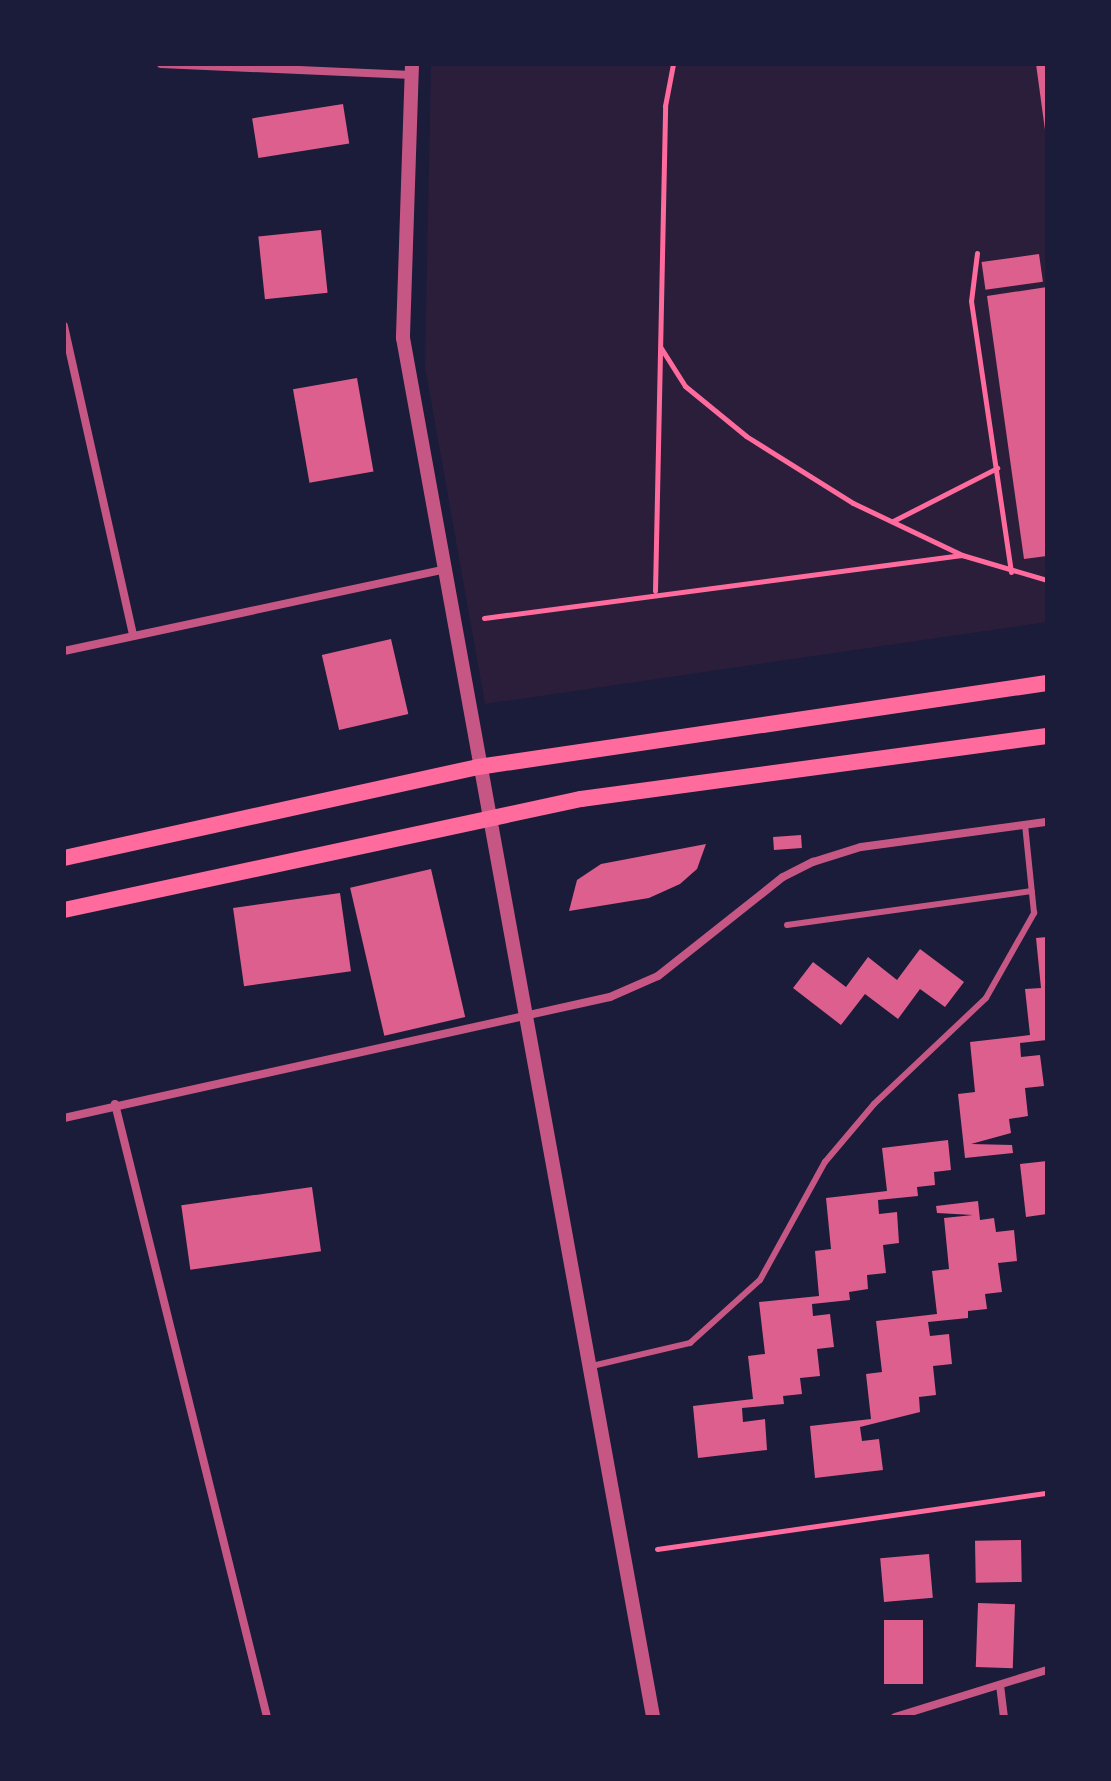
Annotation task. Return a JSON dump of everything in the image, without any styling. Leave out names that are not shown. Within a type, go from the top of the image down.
[{"type":"main road","points":[[64,858],[478,767],[1047,683]]},
{"type":"main road","points":[[64,910],[487,816],[1047,736]]},
{"type":"street","points":[[161,64],[412,69],[403,338],[442,570],[653,1717]]},
{"type":"street","points":[[64,326],[133,634]]},
{"type":"street","points":[[64,651],[442,570]]},
{"type":"street","points":[[64,1118],[115,1104],[610,997],[658,976],[783,877],[813,862],[861,847],[1047,822]]},
{"type":"street","points":[[115,1104],[267,1717]]},
{"type":"street","points":[[895,1717],[1047,1670]]},
{"type":"street","points":[[1000,1685],[1004,1717]]},
{"type":"lane","points":[[588,1366],[690,1343],[751,1291],[825,1162],[874,1104],[986,998],[1034,913],[1025,825]]},
{"type":"lane","points":[[787,925],[1032,891]]},
{"type":"path","points":[[655,591],[665,106],[673,64]]},
{"type":"path","points":[[977,253],[971,301],[1011,573]]},
{"type":"path","points":[[661,348],[685,386],[746,436],[892,522],[962,555],[1011,573],[1047,580]]},
{"type":"path","points":[[892,522],[997,468]]},
{"type":"path","points":[[484,618],[655,591],[962,555]]},
{"type":"path","points":[[657,1549],[1047,1493]]},
{"type":"shaded area","points":[[431,64],[1047,64],[1047,622],[485,704],[425,367]]},
{"type":"building","points":[[1036,64],[1047,64],[1045,130]]},
{"type":"building","points":[[343,104],[349,144],[258,158],[252,118]]},
{"type":"building","points":[[321,230],[328,293],[265,299],[258,237]]},
{"type":"building","points":[[1039,254],[1043,282],[985,290],[982,262]]},
{"type":"building","points":[[1047,287],[1047,556],[1024,559],[987,296]]},
{"type":"building","points":[[357,378],[373,472],[309,483],[293,389]]},
{"type":"building","points":[[391,639],[408,714],[339,730],[322,655]]},
{"type":"building","points":[[801,835],[802,848],[774,850],[773,837]]},
{"type":"building","points":[[706,844],[697,869],[680,884],[649,898],[569,911],[577,880],[601,864]]},
{"type":"building","points":[[431,869],[465,1017],[384,1036],[350,888]]},
{"type":"building","points":[[340,893],[351,971],[244,986],[233,908]]},
{"type":"building","points":[[1047,937],[1047,1040],[1020,1043],[1021,1057],[1040,1055],[1044,1086],[1025,1088],[1028,1116],[1009,1119],[1011,1133],[971,1144],[1012,1145],[1013,1153],[965,1158],[958,1094],[975,1092],[970,1042],[1030,1035],[1025,989],[1041,988],[1036,938]]},
{"type":"building","points":[[920,949],[964,982],[945,1007],[920,989],[898,1019],[865,994],[841,1025],[793,988],[813,962],[846,987],[868,957],[897,980]]},
{"type":"building","points":[[948,1140],[951,1170],[934,1172],[935,1185],[917,1187],[918,1196],[878,1200],[879,1214],[897,1212],[899,1243],[883,1245],[886,1273],[867,1275],[868,1289],[849,1292],[850,1300],[812,1304],[813,1316],[830,1314],[834,1347],[817,1349],[820,1376],[800,1378],[802,1394],[783,1396],[784,1404],[742,1408],[743,1422],[765,1419],[767,1450],[698,1458],[693,1406],[753,1399],[748,1356],[765,1354],[759,1302],[819,1296],[815,1251],[831,1249],[826,1198],[887,1191],[882,1148]]},
{"type":"building","points":[[1047,1161],[1047,1214],[1026,1217],[1020,1164]]},
{"type":"building","points":[[312,1187],[321,1251],[190,1270],[181,1205]]},
{"type":"building","points":[[978,1201],[980,1220],[994,1218],[996,1232],[1014,1230],[1017,1261],[998,1263],[1002,1292],[985,1294],[987,1309],[968,1311],[968,1318],[928,1322],[930,1336],[949,1334],[952,1364],[933,1366],[936,1395],[919,1397],[920,1412],[860,1427],[862,1441],[879,1439],[883,1470],[815,1478],[810,1426],[871,1419],[866,1374],[882,1372],[876,1321],[937,1314],[932,1271],[949,1269],[944,1218],[973,1215],[937,1213],[936,1206]]},
{"type":"building","points":[[1021,1540],[1022,1582],[976,1583],[975,1541]]},
{"type":"building","points":[[929,1554],[933,1598],[884,1602],[880,1558]]},
{"type":"building","points":[[978,1603],[1015,1604],[1013,1668],[976,1667]]},
{"type":"building","points":[[884,1620],[923,1620],[923,1684],[884,1684]]}]
